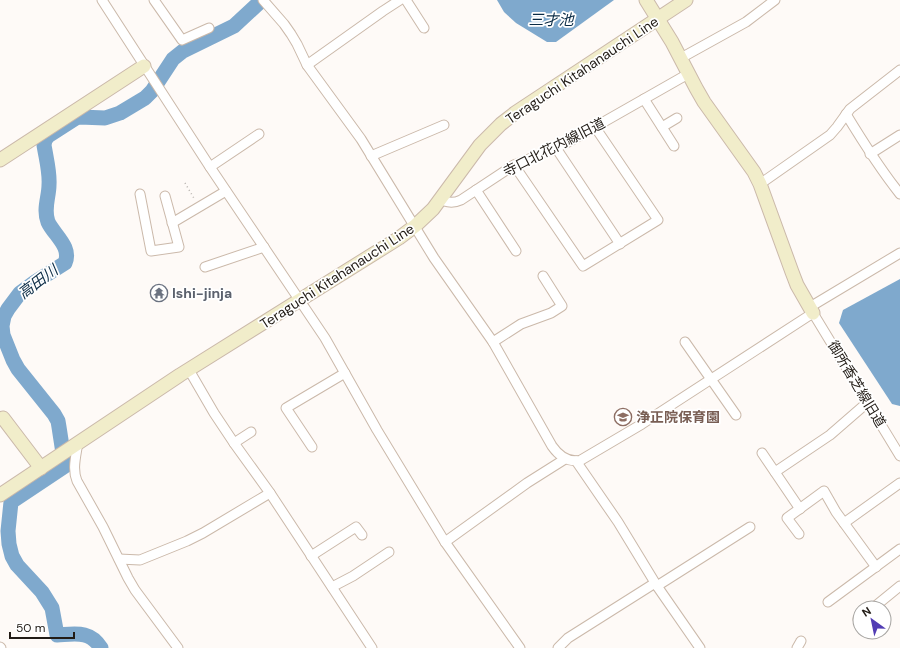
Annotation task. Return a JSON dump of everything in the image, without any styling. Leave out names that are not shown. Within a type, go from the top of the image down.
[{"type":"main road","points":[[646,0],[672,42],[704,102],[754,172],[760,184],[797,285],[812,310]]},
{"type":"main road","name":"Teraguchi Kitahanauchi Line","points":[[0,495],[190,370],[399,238],[425,217],[440,200],[480,145],[501,124],[515,113],[686,0]]},
{"type":"main road","points":[[0,160],[144,66]]},
{"type":"main road","points":[[1,420],[41,468]]},
{"type":"street","points":[[102,0],[210,167],[325,338],[377,430],[445,542],[520,648]]},
{"type":"street","points":[[154,0],[182,40],[209,28]]},
{"type":"street","points":[[307,65],[383,10],[400,0]]},
{"type":"street","points":[[406,0],[424,28]]},
{"type":"street","points":[[681,58],[746,22],[775,0]]},
{"type":"street","points":[[264,2],[292,34],[307,65],[350,123],[434,258],[493,342],[552,446],[561,456],[571,461],[581,460],[711,380],[812,310],[900,253]]},
{"type":"street","points":[[760,184],[830,135],[850,109],[900,70]]},
{"type":"street","name":"寺口北花内線旧道","points":[[440,200],[455,203],[514,165],[572,140],[688,74]]},
{"type":"street","points":[[644,99],[674,146]]},
{"type":"street","points":[[846,114],[870,154],[887,179],[900,194]]},
{"type":"street","points":[[662,127],[677,118]]},
{"type":"street","points":[[371,156],[444,125]]},
{"type":"street","points":[[514,165],[583,266],[658,220],[595,127]]},
{"type":"street","points":[[210,167],[259,134]]},
{"type":"street","points":[[870,154],[900,135]]},
{"type":"street","points":[[556,148],[620,244]]},
{"type":"street","points":[[476,190],[516,251]]},
{"type":"street","points":[[172,223],[226,191]]},
{"type":"street","points":[[140,194],[151,252],[178,247],[165,196]]},
{"type":"street","points":[[205,267],[264,247]]},
{"type":"street","points":[[493,342],[520,324],[551,313],[562,306],[543,276]]},
{"type":"street","name":"御所香芝線旧道","points":[[812,310],[900,456]]},
{"type":"street","points":[[685,342],[736,415]]},
{"type":"street","points":[[190,370],[214,413],[270,493],[372,648]]},
{"type":"street","points":[[312,447],[286,408],[345,373]]},
{"type":"street","points":[[775,472],[830,435],[868,402]]},
{"type":"street","points":[[234,443],[251,432]]},
{"type":"street","points":[[68,449],[77,481],[103,527],[128,578],[135,590],[178,648]]},
{"type":"street","points":[[762,453],[800,508]]},
{"type":"street","points":[[445,542],[527,483],[566,458]]},
{"type":"street","points":[[576,461],[618,522],[656,585],[700,648]]},
{"type":"street","points":[[844,523],[900,482]]},
{"type":"street","points":[[799,534],[787,518],[824,491],[836,512],[876,567]]},
{"type":"street","points":[[119,559],[140,560],[187,541],[270,493]]},
{"type":"street","points":[[311,556],[356,527],[362,535]]},
{"type":"street","points":[[558,648],[568,638],[750,527]]},
{"type":"street","points":[[828,602],[900,549]]},
{"type":"street","points":[[332,587],[353,576],[389,552]]},
{"type":"street","points":[[882,600],[900,586]]},
{"type":"path","points":[[185,183],[199,207]]},
{"type":"water","name":"三才池","points":[[497,0],[614,0],[556,42],[547,42],[516,23],[504,12]]},
{"type":"water","points":[[900,279],[900,406],[892,404],[839,323],[843,310]]},
{"type":"waterway","name":"高田川","points":[[101,648],[92,638],[82,634],[57,635],[52,608],[42,592],[17,565],[12,556],[9,544],[8,531],[11,502],[65,466],[58,421],[18,369],[3,335],[2,326],[4,316],[20,293],[65,263],[67,257],[64,246],[48,222],[46,212],[49,180],[44,145],[45,140],[48,136],[76,118],[105,118],[120,113],[145,98],[152,91],[173,59],[183,51],[234,26],[262,0]]},
{"type":"place","name":"Ishi-jinja","points":[[159,293]]},
{"type":"place","name":"浄正院保育園","points":[[623,417]]}]
